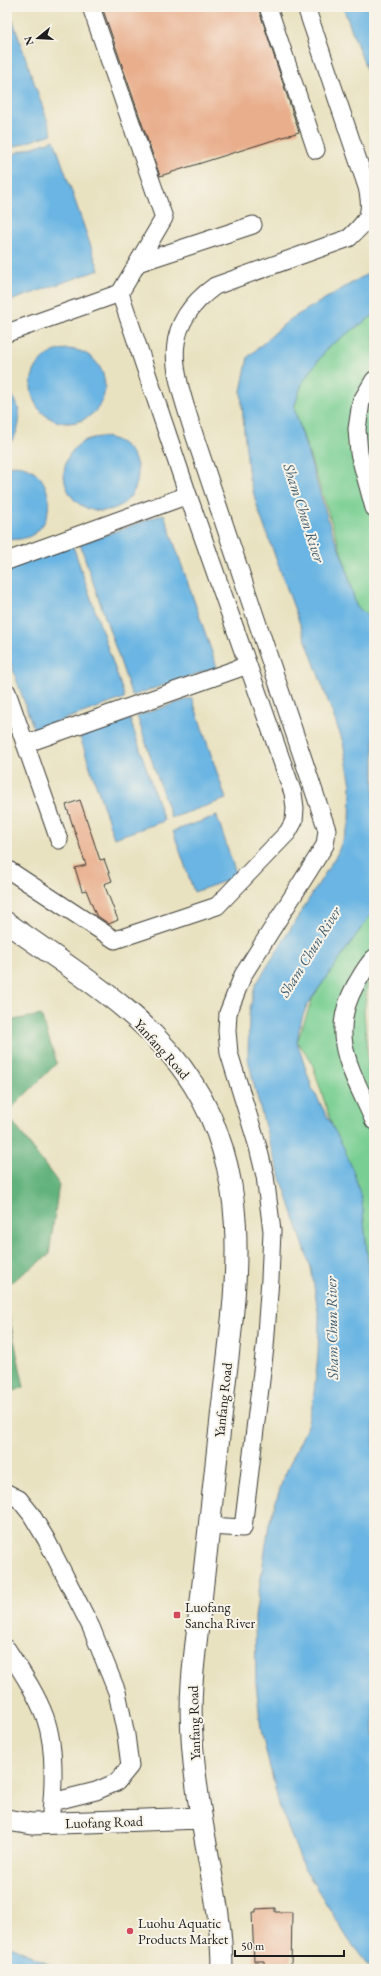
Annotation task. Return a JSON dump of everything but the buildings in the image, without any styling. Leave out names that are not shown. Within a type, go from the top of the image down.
[{"type":"main road","name":"Yanfang Road","points":[[7,924],[120,1004],[154,1036],[173,1057],[193,1084],[209,1113],[225,1155],[234,1196],[237,1239],[233,1307],[192,1686],[194,1749],[201,1818],[222,1937],[222,1969]]},
{"type":"main road","name":"Luofang Road","points":[[7,1820],[32,1824],[49,1824],[201,1818]]},
{"type":"lane","points":[[7,333],[120,293],[164,218],[91,7]]},
{"type":"lane","points":[[268,7],[316,150]]},
{"type":"lane","points":[[209,1526],[243,1528],[265,1347],[272,1232],[265,1176],[258,1147],[229,1054],[227,1031],[228,1013],[243,975],[325,845],[327,830],[194,434],[175,367],[175,348],[178,331],[189,311],[200,297],[215,286],[349,238],[361,227],[368,216],[371,205],[367,187],[306,7]]},
{"type":"lane","points":[[138,262],[253,225]]},
{"type":"lane","points":[[7,869],[115,940],[217,906],[279,843],[294,822],[295,808],[293,793],[188,495],[120,293]]},
{"type":"lane","points":[[374,380],[361,402],[357,429],[359,453],[374,508]]},
{"type":"lane","points":[[7,561],[188,495]]},
{"type":"lane","points":[[25,744],[248,665]]},
{"type":"lane","points":[[7,692],[59,840]]},
{"type":"lane","points":[[374,958],[366,967],[347,1002],[343,1015],[342,1035],[344,1050],[374,1121]]},
{"type":"lane","points":[[7,1493],[19,1499],[31,1514],[46,1539],[91,1627],[117,1692],[126,1735],[130,1766],[117,1782],[96,1791],[52,1802]]},
{"type":"lane","points":[[7,1649],[26,1679],[45,1717],[54,1775],[49,1824]]},
{"type":"green space","points":[[374,314],[374,403],[369,420],[368,438],[374,474],[374,621],[356,606],[346,567],[294,408],[302,383],[328,347]]},
{"type":"green space","points":[[374,909],[374,964],[369,976],[364,1012],[370,1086],[374,1096],[374,1361],[372,1305],[362,1201],[333,1128],[311,1060],[297,1042],[313,997]]},
{"type":"green space","points":[[41,1015],[57,1063],[7,1113],[7,1021]]},
{"type":"green space","points":[[7,1114],[59,1184],[49,1255],[7,1285]]},
{"type":"green space","points":[[7,1307],[24,1387],[7,1394]]},
{"type":"water","points":[[7,7],[52,134],[7,149]]},
{"type":"water","points":[[343,7],[367,7],[374,21],[374,90]]},
{"type":"water","points":[[54,140],[99,270],[7,302],[7,156]]},
{"type":"water","name":"Sham Chun River","points":[[374,270],[374,315],[328,347],[302,383],[294,408],[330,526],[346,567],[356,606],[374,621],[374,910],[307,1005],[300,1024],[297,1042],[312,1088],[344,1148],[354,1173],[362,1201],[374,1322],[374,1969],[371,1969],[348,1939],[303,1866],[279,1805],[261,1730],[256,1683],[255,1617],[269,1524],[283,1479],[306,1429],[313,1402],[318,1355],[319,1317],[311,1268],[270,1145],[254,1085],[248,1058],[249,1014],[255,986],[337,854],[350,822],[351,785],[343,742],[259,512],[249,478],[241,391],[248,357],[289,320]]},
{"type":"water","points":[[68,349],[89,355],[99,365],[105,386],[99,407],[89,417],[68,423],[47,417],[37,407],[31,386],[37,365],[47,355]]},
{"type":"water","points":[[7,390],[13,396],[19,410],[19,426],[12,440],[7,446]]},
{"type":"water","points":[[101,437],[122,443],[132,453],[138,474],[132,495],[122,505],[101,511],[80,505],[70,495],[64,474],[70,453],[80,443]]},
{"type":"water","points":[[7,466],[25,467],[38,474],[46,487],[49,502],[46,517],[39,530],[26,538],[7,539]]},
{"type":"water","points":[[164,514],[217,667],[132,696],[80,544]]},
{"type":"water","points":[[73,546],[125,698],[34,730],[7,652],[7,569]]},
{"type":"water","points":[[192,698],[226,799],[171,818],[137,716]]},
{"type":"water","points":[[130,719],[164,821],[114,838],[80,737]]},
{"type":"water","points":[[217,816],[237,877],[194,892],[173,831]]},
{"type":"water","points":[[7,1944],[58,1969],[7,1969]]},
{"type":"place","name":"Luofang Sancha River","points":[[177,1615]]},
{"type":"place","name":"Luohu Aquatic Products Market","points":[[130,1931]]}]
